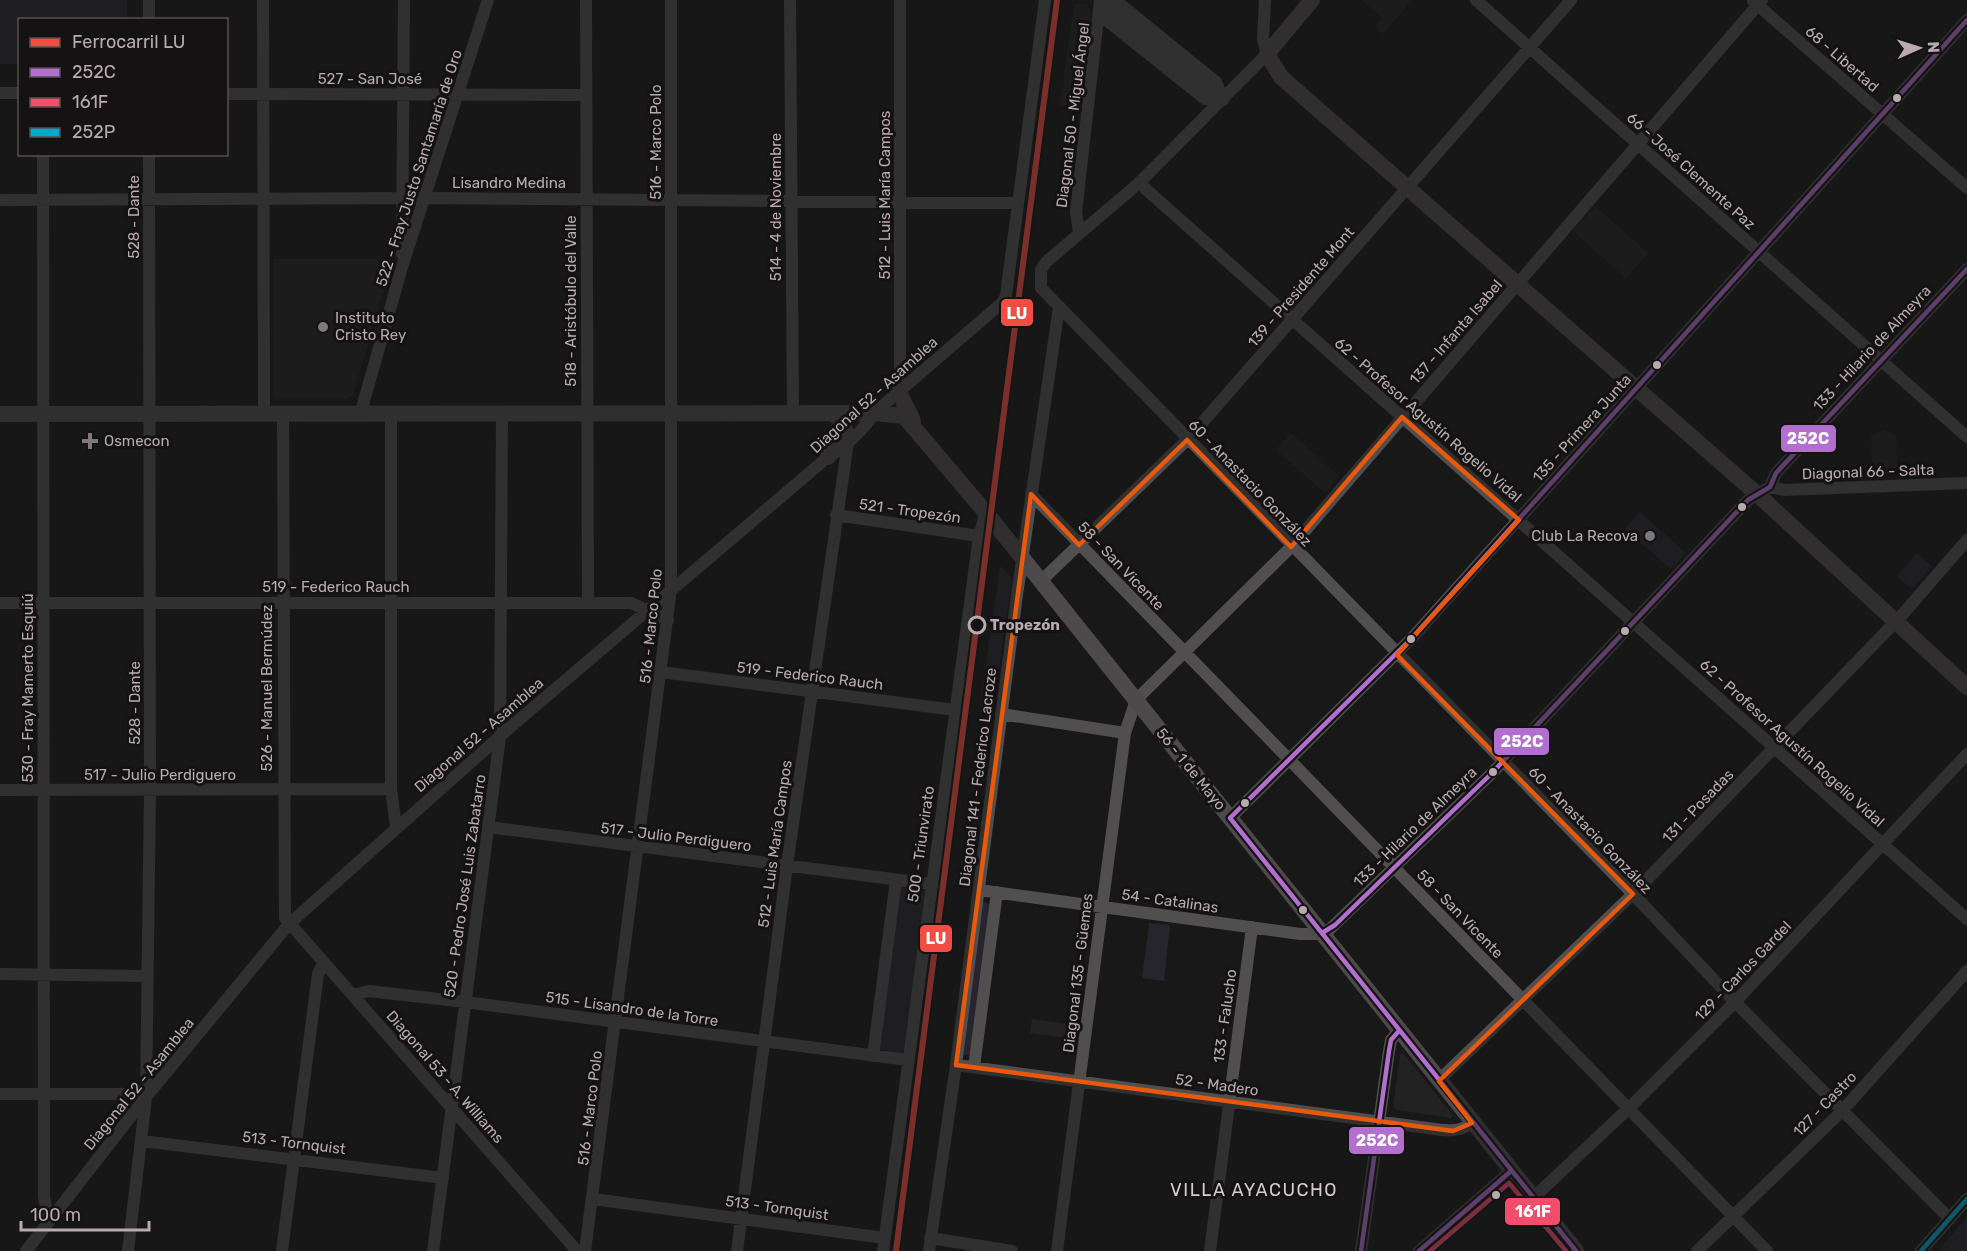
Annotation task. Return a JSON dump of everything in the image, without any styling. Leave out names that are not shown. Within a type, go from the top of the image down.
[{"type":"main road","points":[[1312,0],[1271,59],[1281,76],[1412,184],[1640,386],[1764,490],[1967,687]]},
{"type":"main road","name":"56 - 1 de Mayo","points":[[900,390],[900,397],[909,409],[913,423],[1322,933],[1510,1172],[1576,1251]]},
{"type":"main road","points":[[828,457],[843,440],[846,431],[842,422],[833,413]]},
{"type":"main road","points":[[0,414],[874,413],[900,414],[913,423]]},
{"type":"main road","points":[[1899,619],[1967,672]]},
{"type":"street","points":[[149,0],[149,18]]},
{"type":"street","points":[[263,0],[264,414]]},
{"type":"street","points":[[402,267],[404,0]]},
{"type":"street","name":"522 - Fray Justo Santamaría de Oro","points":[[360,414],[402,267],[488,0]]},
{"type":"street","name":"518 - Aristóbulo del Valle","points":[[586,0],[588,603]]},
{"type":"street","name":"516 - Marco Polo","points":[[585,1251],[671,589],[671,0]]},
{"type":"street","name":"514 - 4 de Noviembre","points":[[790,0],[793,413]]},
{"type":"street","name":"512 - Luis María Campos","points":[[900,0],[900,390]]},
{"type":"street","points":[[1018,202],[1045,0]]},
{"type":"street","points":[[1079,233],[1139,183],[1223,100],[1271,59],[1263,39],[1265,0]]},
{"type":"street","name":"66 - José Clemente Paz","points":[[1476,0],[1967,437]]},
{"type":"street","name":"139 - Presidente Mont","points":[[1040,582],[1187,440],[1571,0]]},
{"type":"street","name":"68 - Libertad","points":[[1757,2],[1967,188]]},
{"type":"street","name":"137 - Infanta Isabel","points":[[1136,700],[1292,547],[1757,2]]},
{"type":"street","points":[[1106,5],[1223,100]]},
{"type":"street","points":[[1106,5],[1205,99],[1223,100]]},
{"type":"street","points":[[1106,5],[1216,82],[1223,100]]},
{"type":"street","name":"Diagonal 50 - Miguel Ángel","points":[[1079,233],[1076,212],[1106,5]]},
{"type":"street","name":"135 - Primera Junta","points":[[1230,818],[1397,655],[1967,20]]},
{"type":"street","points":[[0,93],[18,93]]},
{"type":"street","name":"527 - San José","points":[[228,94],[586,95]]},
{"type":"street","name":"530 - Fray Mamerto Esquiú","points":[[43,156],[44,1197],[49,1221]]},
{"type":"street","name":"528 - Dante","points":[[128,1251],[146,1097],[150,790],[149,156]]},
{"type":"street","name":"62 - Profesor Agustín Rogelio Vidal","points":[[1139,183],[1967,919]]},
{"type":"street","name":"Lisandro Medina","points":[[0,200],[424,198],[1018,202]]},
{"type":"street","name":"Diagonal 52 - Asamblea","points":[[26,1251],[146,1097],[290,924],[396,827],[671,589],[848,442],[869,422],[874,413],[1003,302],[1006,295],[1018,202]]},
{"type":"street","name":"60 - Anastacio González","points":[[1079,233],[1046,262],[1041,270],[1041,288],[1397,655],[1633,894],[1735,1002],[1950,1219]]},
{"type":"street","name":"133 - Hilario de Almeyra","points":[[1322,933],[1335,925],[1503,762],[1748,500],[1764,490],[1776,473],[1967,269]]},
{"type":"street","name":"Diagonal 141 - Federico Lacroze","points":[[930,1245],[1031,494],[1059,307]]},
{"type":"street","name":"526 - Manuel Bermúdez","points":[[283,414],[284,912],[290,924]]},
{"type":"street","points":[[391,415],[391,789],[396,827]]},
{"type":"street","name":"520 - Pedro José Luis Zabatarro","points":[[433,1251],[500,737],[502,415]]},
{"type":"street","name":"512 - Luis María Campos","points":[[737,1251],[787,866],[848,442]]},
{"type":"street","name":"Diagonal 66 - Salta","points":[[1764,490],[1967,483]]},
{"type":"street","name":"58 - San Vicente","points":[[1031,494],[1767,1251]]},
{"type":"street","name":"500 - Triunvirato","points":[[883,1251],[979,536],[986,513]]},
{"type":"street","name":"521 - Tropezón","points":[[836,515],[979,536]]},
{"type":"street","name":"131 - Posadas","points":[[1438,1081],[1633,894],[1899,619],[1967,540]]},
{"type":"street","name":"519 - Federico Rauch","points":[[0,603],[631,603],[668,620]]},
{"type":"street","name":"519 - Federico Rauch","points":[[661,672],[955,710]]},
{"type":"street","name":"Diagonal 135 - Güemes","points":[[1057,1251],[1125,733],[1136,700]]},
{"type":"street","points":[[1001,714],[1125,733]]},
{"type":"street","name":"129 - Carlos Gardel","points":[[1532,1199],[1629,1108],[1735,1002],[1967,754]]},
{"type":"street","name":"517 - Julio Perdiguero","points":[[0,790],[391,789]]},
{"type":"street","name":"517 - Julio Perdiguero","points":[[488,827],[931,884]]},
{"type":"street","points":[[873,1056],[896,879]]},
{"type":"street","name":"54 - Catalinas","points":[[979,890],[1252,927],[1308,934],[1322,933]]},
{"type":"street","points":[[974,1067],[997,892]]},
{"type":"street","name":"Diagonal 53 - A. Williams","points":[[290,924],[577,1251]]},
{"type":"street","name":"133 - Falucho","points":[[1210,1251],[1252,927]]},
{"type":"street","points":[[282,1251],[318,974],[324,962]]},
{"type":"street","name":"127 - Castro","points":[[1697,1251],[1842,1111],[1967,971]]},
{"type":"street","points":[[0,974],[147,976]]},
{"type":"street","name":"515 - Lisandro de la Torre","points":[[353,994],[369,991],[465,1002],[908,1060]]},
{"type":"street","points":[[1361,1251],[1390,1040],[1398,1032]]},
{"type":"street","name":"52 - Madero","points":[[956,1065],[1453,1131],[1462,1130],[1472,1123]]},
{"type":"street","points":[[0,1094],[137,1094],[146,1097]]},
{"type":"street","name":"513 - Tornquist","points":[[142,1141],[443,1178]]},
{"type":"street","points":[[1419,1251],[1510,1172]]},
{"type":"street","name":"513 - Tornquist","points":[[593,1199],[885,1238]]},
{"type":"street","points":[[1921,1251],[1967,1199]]},
{"type":"street","points":[[930,1245],[1012,1251]]},
{"type":"highlighted area","points":[[1402,417],[1519,520],[1397,655],[1633,894],[1439,1081],[1472,1123],[1453,1131],[956,1065],[1031,494],[1079,545],[1187,440],[1291,547]]},
{"type":"shaded area","points":[[0,0],[127,0],[127,18],[18,18],[18,64],[0,64]]},
{"type":"shaded area","points":[[1362,0],[1412,0],[1383,34],[1375,26],[1382,18]]},
{"type":"shaded area","points":[[1074,3],[1087,5],[1091,11],[1079,107],[1060,105]]},
{"type":"shaded area","points":[[1595,206],[1648,253],[1626,278],[1573,231]]},
{"type":"shaded area","name":"Instituto Cristo Rey","points":[[273,259],[393,259],[353,395],[346,399],[277,399],[273,395]]},
{"type":"shaded area","points":[[1884,430],[1896,435],[1898,472],[1872,473],[1871,436]]},
{"type":"shaded area","points":[[1291,433],[1339,476],[1325,493],[1276,450]]},
{"type":"shaded area","name":"Club La Recova","points":[[1640,512],[1686,553],[1671,569],[1625,529]]},
{"type":"shaded area","points":[[1917,553],[1932,566],[1912,589],[1897,576]]},
{"type":"shaded area","points":[[1000,566],[1012,578],[992,714],[979,712]]},
{"type":"shaded area","points":[[902,886],[927,891],[903,1054],[878,1049]]},
{"type":"shaded area","points":[[985,902],[990,905],[971,1054],[962,1056],[979,903]]},
{"type":"shaded area","points":[[1149,923],[1170,925],[1164,981],[1142,978]]},
{"type":"shaded area","points":[[1032,1019],[1076,1025],[1074,1039],[1030,1033]]},
{"type":"shaded area","points":[[1403,1053],[1453,1115],[1451,1118],[1397,1110],[1393,1106],[1400,1054]]},
{"type":"shaded area","points":[[1967,1217],[1967,1251],[1938,1251]]},
{"type":"rail line","name":"LU","points":[[896,1251],[1057,0]]},
{"type":"transit line","name":"252C","points":[[1576,1251],[1230,818],[1412,638],[1967,20]]},
{"type":"transit line","name":"252C","points":[[1322,933],[1335,925],[1492,773],[1748,500],[1770,487],[1776,473],[1967,269]]},
{"type":"transit line","name":"252C","points":[[1361,1251],[1389,1051],[1391,1040],[1398,1032]]},
{"type":"transit line","name":"252C","points":[[1419,1251],[1510,1172]]},
{"type":"transit line","name":"161F","points":[[1430,1251],[1509,1183],[1566,1251]]},
{"type":"transit line","name":"252P","points":[[1921,1251],[1967,1199]]},
{"type":"place","name":"Instituto Cristo Rey","points":[[323,327]]},
{"type":"place","name":"Osmecon","points":[[90,441]]},
{"type":"place","name":"Club La Recova","points":[[1650,536]]},
{"type":"place","name":"Tropezón","points":[[977,625]]},
{"type":"district","name":"VILLA AYACUCHO","points":[[1254,1190]]}]
